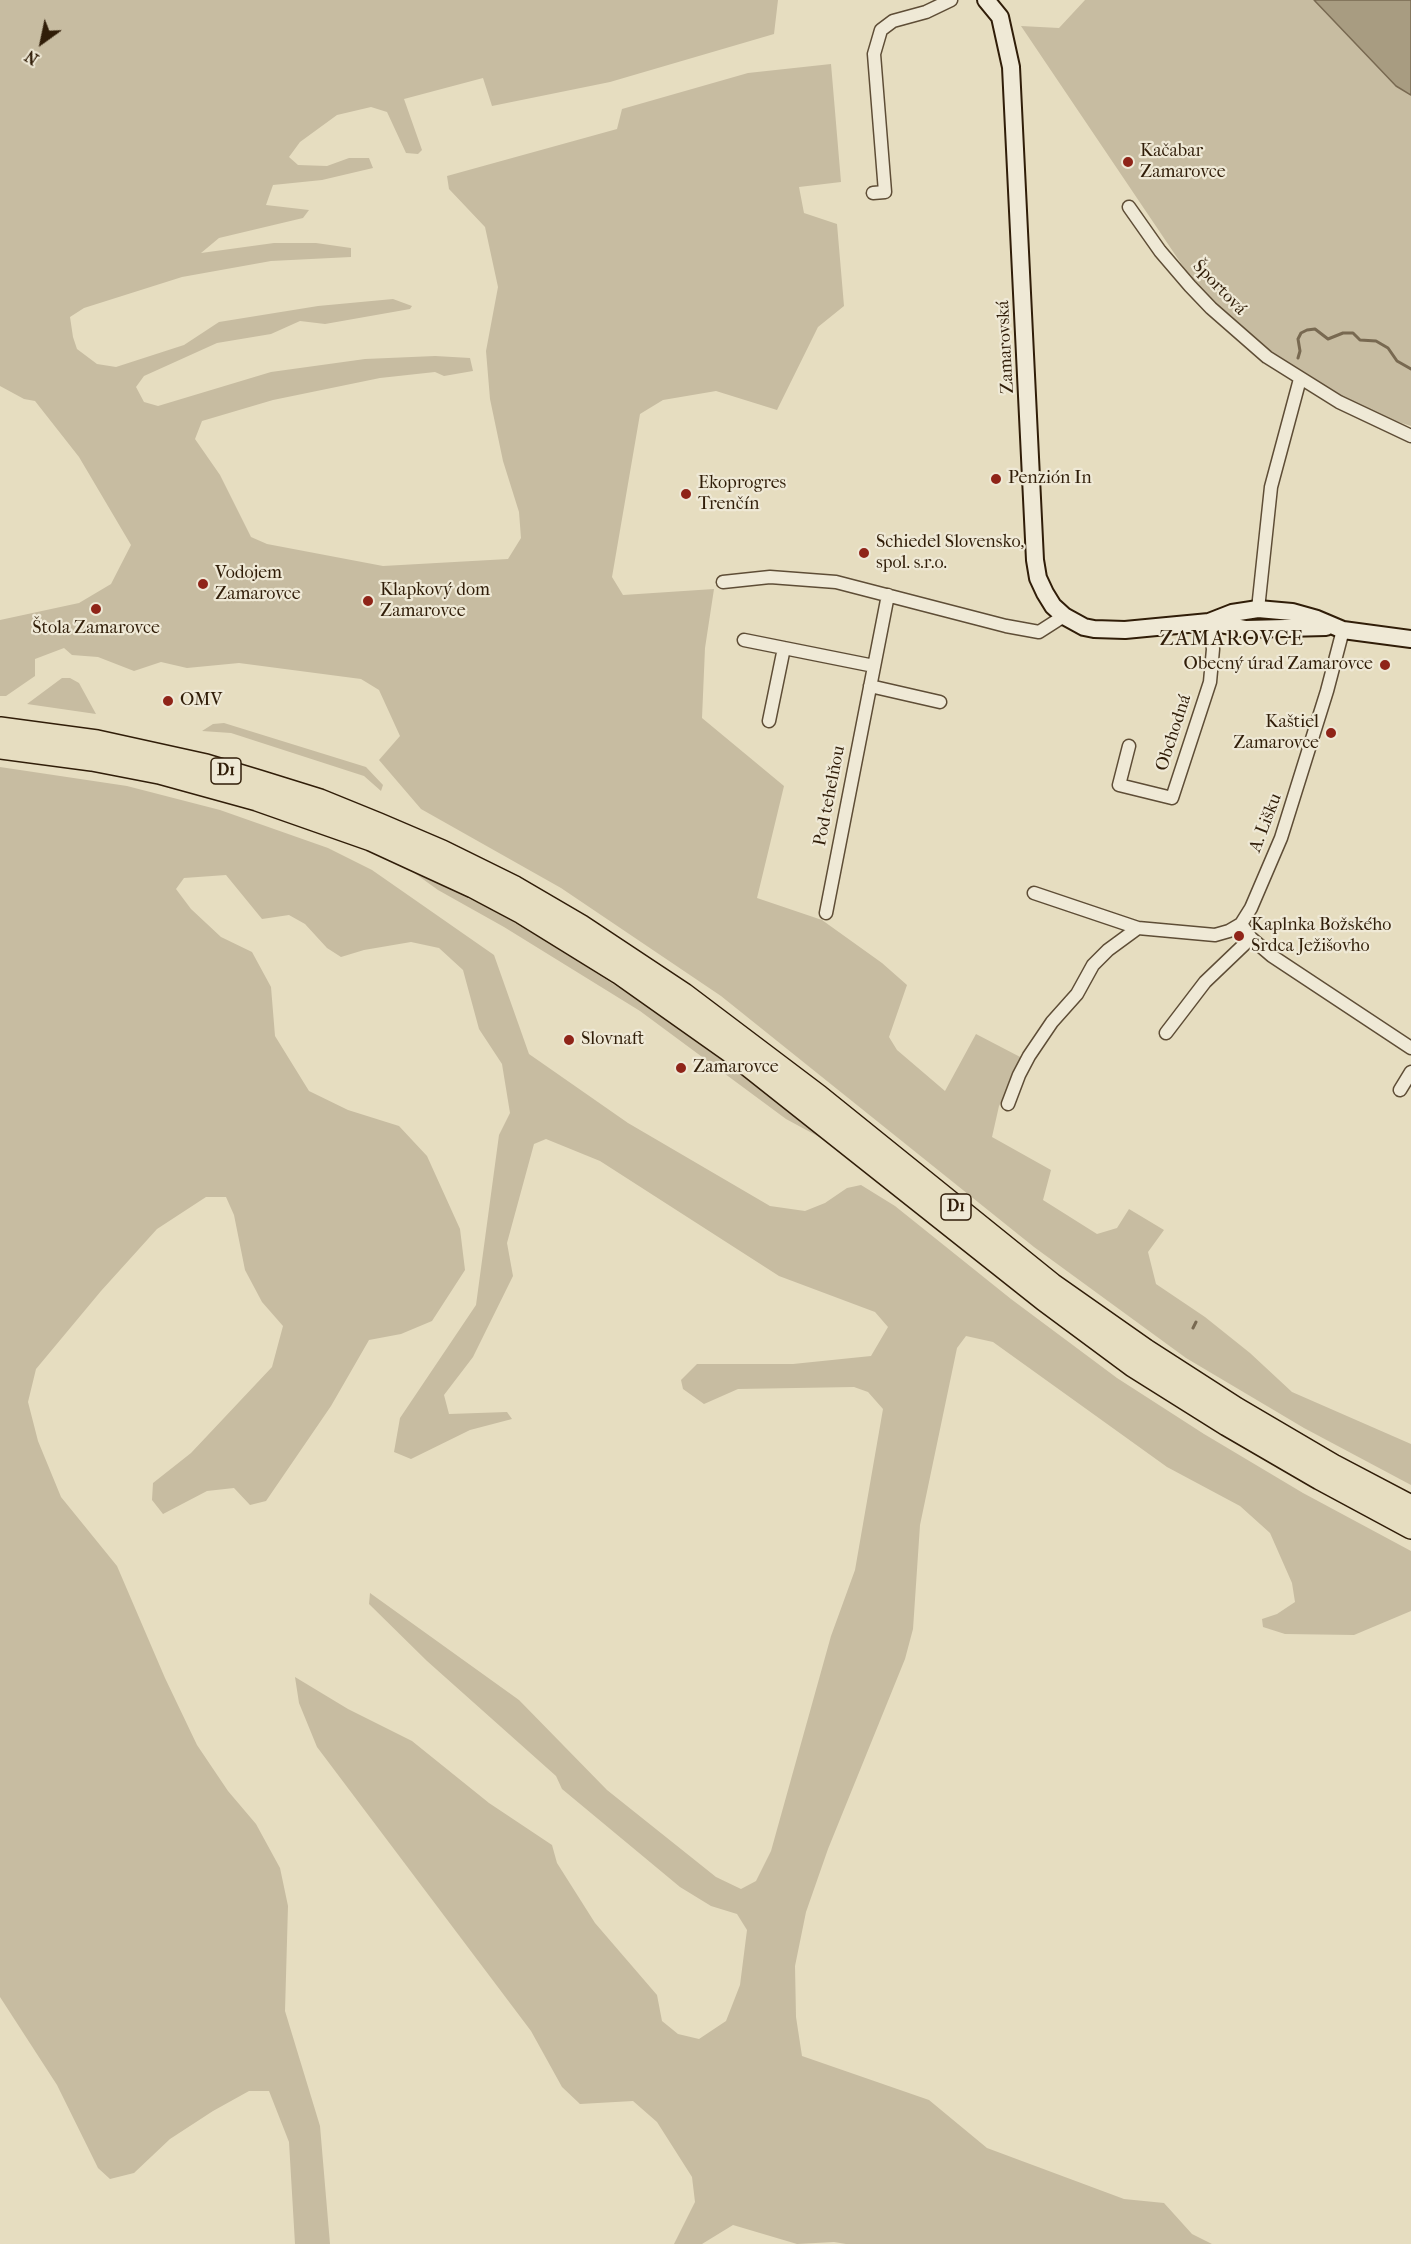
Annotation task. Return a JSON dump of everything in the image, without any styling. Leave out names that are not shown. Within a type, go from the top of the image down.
[{"type":"highway","name":"D1","points":[[0,728],[97,741],[206,765],[259,781],[320,800],[379,824],[442,851],[515,887],[590,931],[684,994],[819,1096],[1052,1284],[1146,1350],[1236,1408],[1333,1465],[1411,1506]]},
{"type":"highway","name":"D1","points":[[0,748],[92,760],[159,773],[256,800],[371,840],[473,887],[522,913],[619,973],[735,1055],[1035,1294],[1134,1366],[1227,1425],[1411,1528]]},
{"type":"main road","name":"Zamarovská","points":[[986,0],[1000,16],[1011,67],[1035,560],[1038,578],[1045,593],[1053,606],[1064,616],[1084,627],[1108,630],[1209,622],[1232,613],[1258,609],[1292,612],[1338,628]]},
{"type":"main road","name":"Zamarovská","points":[[1209,622],[1246,629],[1338,628],[1411,639]]},
{"type":"street","points":[[873,193],[885,192],[874,54],[881,30],[893,21],[926,12],[951,0]]},
{"type":"street","name":"Športová","points":[[1129,207],[1160,250],[1210,308],[1267,357],[1339,402],[1411,436]]},
{"type":"street","points":[[1258,609],[1271,487],[1300,379]]},
{"type":"street","points":[[723,582],[770,577],[836,582],[1006,626],[1039,632],[1064,616]]},
{"type":"street","name":"Pod tehelňou","points":[[826,913],[888,595]]},
{"type":"street","name":"Obchodná","points":[[1129,746],[1119,785],[1172,798],[1210,682],[1212,649],[1209,622]]},
{"type":"street","name":"A. Lišku","points":[[1241,924],[1251,908],[1281,838],[1327,691],[1338,628]]},
{"type":"street","points":[[744,640],[874,666]]},
{"type":"street","points":[[769,721],[784,648]]},
{"type":"street","points":[[870,686],[940,702]]},
{"type":"street","points":[[1034,893],[1138,928],[1215,935],[1241,924],[1251,938],[1272,956],[1411,1048]]},
{"type":"street","points":[[1008,1104],[1029,1056],[1052,1022],[1077,994],[1093,964],[1138,928]]},
{"type":"street","points":[[1166,1033],[1205,982],[1251,938]]},
{"type":"street","points":[[1400,1090],[1411,1072]]},
{"type":"shaded area","points":[[0,0],[778,0],[774,34],[610,82],[492,106],[483,78],[404,99],[422,150],[418,154],[406,153],[387,112],[371,107],[337,115],[300,142],[289,157],[298,165],[327,166],[349,158],[369,158],[373,168],[322,180],[273,185],[266,205],[309,210],[303,218],[219,238],[201,253],[274,243],[316,243],[351,248],[351,257],[271,261],[182,277],[84,308],[70,317],[77,349],[97,364],[116,367],[184,345],[219,322],[318,306],[393,299],[412,306],[410,309],[325,324],[300,321],[271,334],[217,343],[144,376],[136,387],[144,402],[158,406],[271,372],[365,359],[435,356],[470,358],[473,371],[444,376],[435,372],[380,378],[273,400],[202,421],[195,439],[220,475],[251,537],[267,544],[383,566],[508,559],[521,538],[519,512],[503,461],[490,399],[486,351],[498,287],[485,227],[449,189],[447,176],[617,129],[622,109],[748,73],[831,64],[841,182],[799,187],[804,213],[837,224],[844,306],[818,327],[777,410],[716,391],[663,400],[640,414],[612,577],[623,595],[714,589],[705,648],[702,718],[784,786],[757,898],[822,920],[882,963],[907,985],[889,1037],[897,1050],[945,1091],[976,1034],[1024,1059],[999,1106],[992,1137],[1051,1170],[1043,1200],[1097,1234],[1117,1228],[1129,1209],[1164,1230],[1148,1252],[1156,1284],[1205,1317],[1250,1353],[1292,1392],[1411,1444],[1411,1485],[1304,1428],[1186,1358],[1034,1247],[721,996],[561,888],[421,809],[379,760],[400,736],[379,690],[361,679],[239,663],[187,668],[161,662],[134,671],[98,657],[72,655],[64,648],[35,659],[35,676],[6,696],[0,696],[0,620],[79,603],[111,584],[131,545],[79,457],[35,401],[24,399],[0,386]]},
{"type":"shaded area","points":[[1085,0],[1314,0],[1396,86],[1411,95],[1411,426],[1389,419],[1324,389],[1277,363],[1205,299],[1021,26],[1059,28]]},
{"type":"shaded area","points":[[1314,0],[1411,0],[1411,95],[1396,86]]},
{"type":"shaded area","points":[[62,678],[70,678],[79,683],[96,714],[27,704]]},
{"type":"shaded area","points":[[224,723],[366,767],[383,785],[381,791],[364,776],[231,733],[202,731],[213,724]]},
{"type":"shaded area","points":[[0,767],[127,786],[220,810],[328,848],[372,870],[494,955],[529,1054],[628,1123],[770,1206],[805,1211],[825,1203],[847,1188],[861,1185],[895,1206],[1011,1299],[1117,1378],[1204,1434],[1303,1493],[1411,1551],[1411,1611],[1354,1635],[1285,1634],[1263,1627],[1262,1619],[1277,1614],[1295,1602],[1292,1583],[1270,1533],[1240,1506],[1167,1467],[993,1342],[966,1336],[957,1348],[920,1525],[913,1629],[905,1659],[828,1849],[806,1912],[795,1966],[796,2017],[802,2056],[929,2100],[987,2148],[1124,2199],[1164,2203],[1192,2234],[1212,2244],[846,2244],[834,2242],[797,2244],[733,2225],[702,2244],[674,2244],[695,2202],[692,2177],[657,2122],[633,2101],[580,2104],[562,2087],[531,2031],[317,1747],[299,1703],[295,1677],[348,1709],[412,1741],[489,1803],[552,1845],[557,1863],[595,1923],[657,1995],[662,2021],[678,2034],[699,2039],[726,2021],[740,1985],[747,1930],[737,1914],[711,1906],[680,1887],[562,1789],[556,1776],[427,1661],[369,1604],[370,1593],[519,1700],[607,1790],[716,1877],[741,1889],[756,1881],[771,1851],[831,1636],[855,1570],[883,1409],[868,1392],[854,1387],[738,1389],[704,1404],[683,1389],[681,1380],[697,1364],[793,1364],[871,1356],[888,1327],[875,1312],[779,1276],[600,1161],[546,1139],[534,1144],[507,1243],[513,1276],[473,1357],[444,1395],[449,1414],[507,1412],[512,1419],[470,1430],[411,1459],[394,1452],[400,1418],[476,1305],[499,1135],[510,1113],[502,1064],[479,1029],[463,970],[439,948],[411,942],[364,950],[341,957],[327,948],[305,924],[289,915],[262,919],[226,875],[184,878],[176,889],[191,909],[221,937],[252,952],[271,987],[275,1036],[309,1091],[348,1110],[399,1126],[427,1156],[460,1229],[465,1270],[432,1321],[401,1334],[369,1340],[331,1406],[266,1501],[250,1505],[234,1488],[207,1491],[163,1514],[152,1500],[153,1483],[191,1453],[272,1367],[283,1326],[262,1302],[245,1270],[234,1215],[226,1197],[206,1197],[157,1229],[101,1291],[36,1369],[28,1402],[38,1441],[61,1497],[117,1566],[165,1678],[197,1745],[228,1791],[256,1824],[280,1868],[288,1906],[285,2011],[320,2126],[330,2244],[295,2244],[289,2142],[269,2091],[249,2091],[213,2111],[170,2139],[134,2173],[110,2179],[98,2168],[57,2085],[0,1997]]},
{"type":"shaded area","points":[[413,872],[497,912],[655,1011],[746,1078],[823,1139],[786,1119],[640,1011],[504,927],[438,890]]},
{"type":"waterway","points":[[1298,358],[1300,351],[1298,339],[1301,333],[1315,329],[1328,339],[1343,333],[1353,333],[1360,340],[1376,341],[1388,348],[1397,361],[1411,369]]},
{"type":"waterway","points":[[1193,1328],[1196,1322]]},
{"type":"place","name":"Kačabar Zamarovce","points":[[1128,162]]},
{"type":"place","name":"Penzión In","points":[[996,479]]},
{"type":"place","name":"Ekoprogres Trenčín","points":[[686,494]]},
{"type":"place","name":"Schiedel Slovensko, spol. s.r.o.","points":[[864,553]]},
{"type":"place","name":"Vodojem Zamarovce","points":[[203,584]]},
{"type":"place","name":"Klapkový dom Zamarovce","points":[[368,601]]},
{"type":"place","name":"Štola Zamarovce","points":[[96,609]]},
{"type":"place","name":"Obecný úrad Zamarovce","points":[[1385,665]]},
{"type":"place","name":"OMV","points":[[168,701]]},
{"type":"place","name":"Kaštiel Zamarovce","points":[[1331,733]]},
{"type":"place","name":"Kaplnka Božského Srdca Ježišovho","points":[[1239,936]]},
{"type":"place","name":"Slovnaft","points":[[569,1040]]},
{"type":"place","name":"Zamarovce","points":[[681,1068]]},
{"type":"district","name":"ZAMAROVCE","points":[[1232,640]]}]
